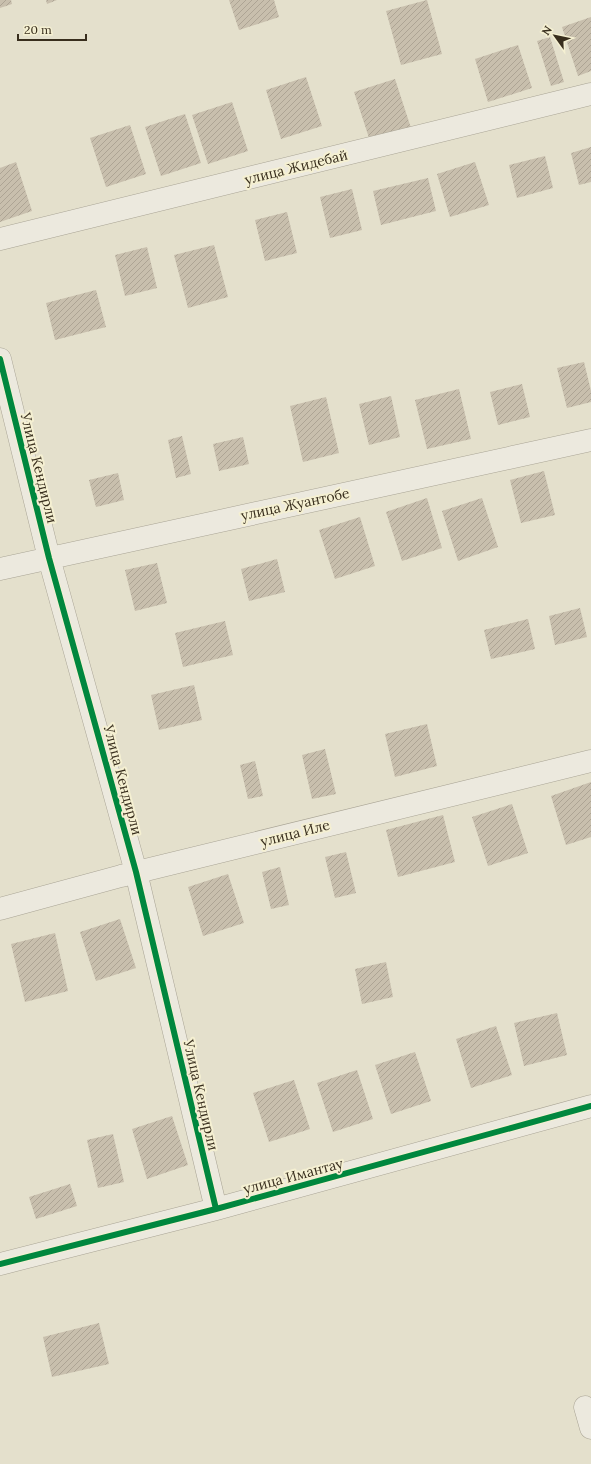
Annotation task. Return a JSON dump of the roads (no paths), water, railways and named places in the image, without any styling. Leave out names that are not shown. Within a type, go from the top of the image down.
[{"type":"street","name":"улица Жидебай","points":[[0,239],[591,94]]},
{"type":"street","name":"Улица Кендирли","points":[[0,359],[49,558],[136,872],[216,1209]]},
{"type":"street","name":"улица Жуантобе","points":[[0,569],[591,440]]},
{"type":"street","name":"улица Иле","points":[[0,909],[136,872],[591,761]]},
{"type":"street","name":"улица Имантау","points":[[0,1264],[216,1209],[590,1107]]},
{"type":"street","points":[[585,1407],[591,1428]]}]
